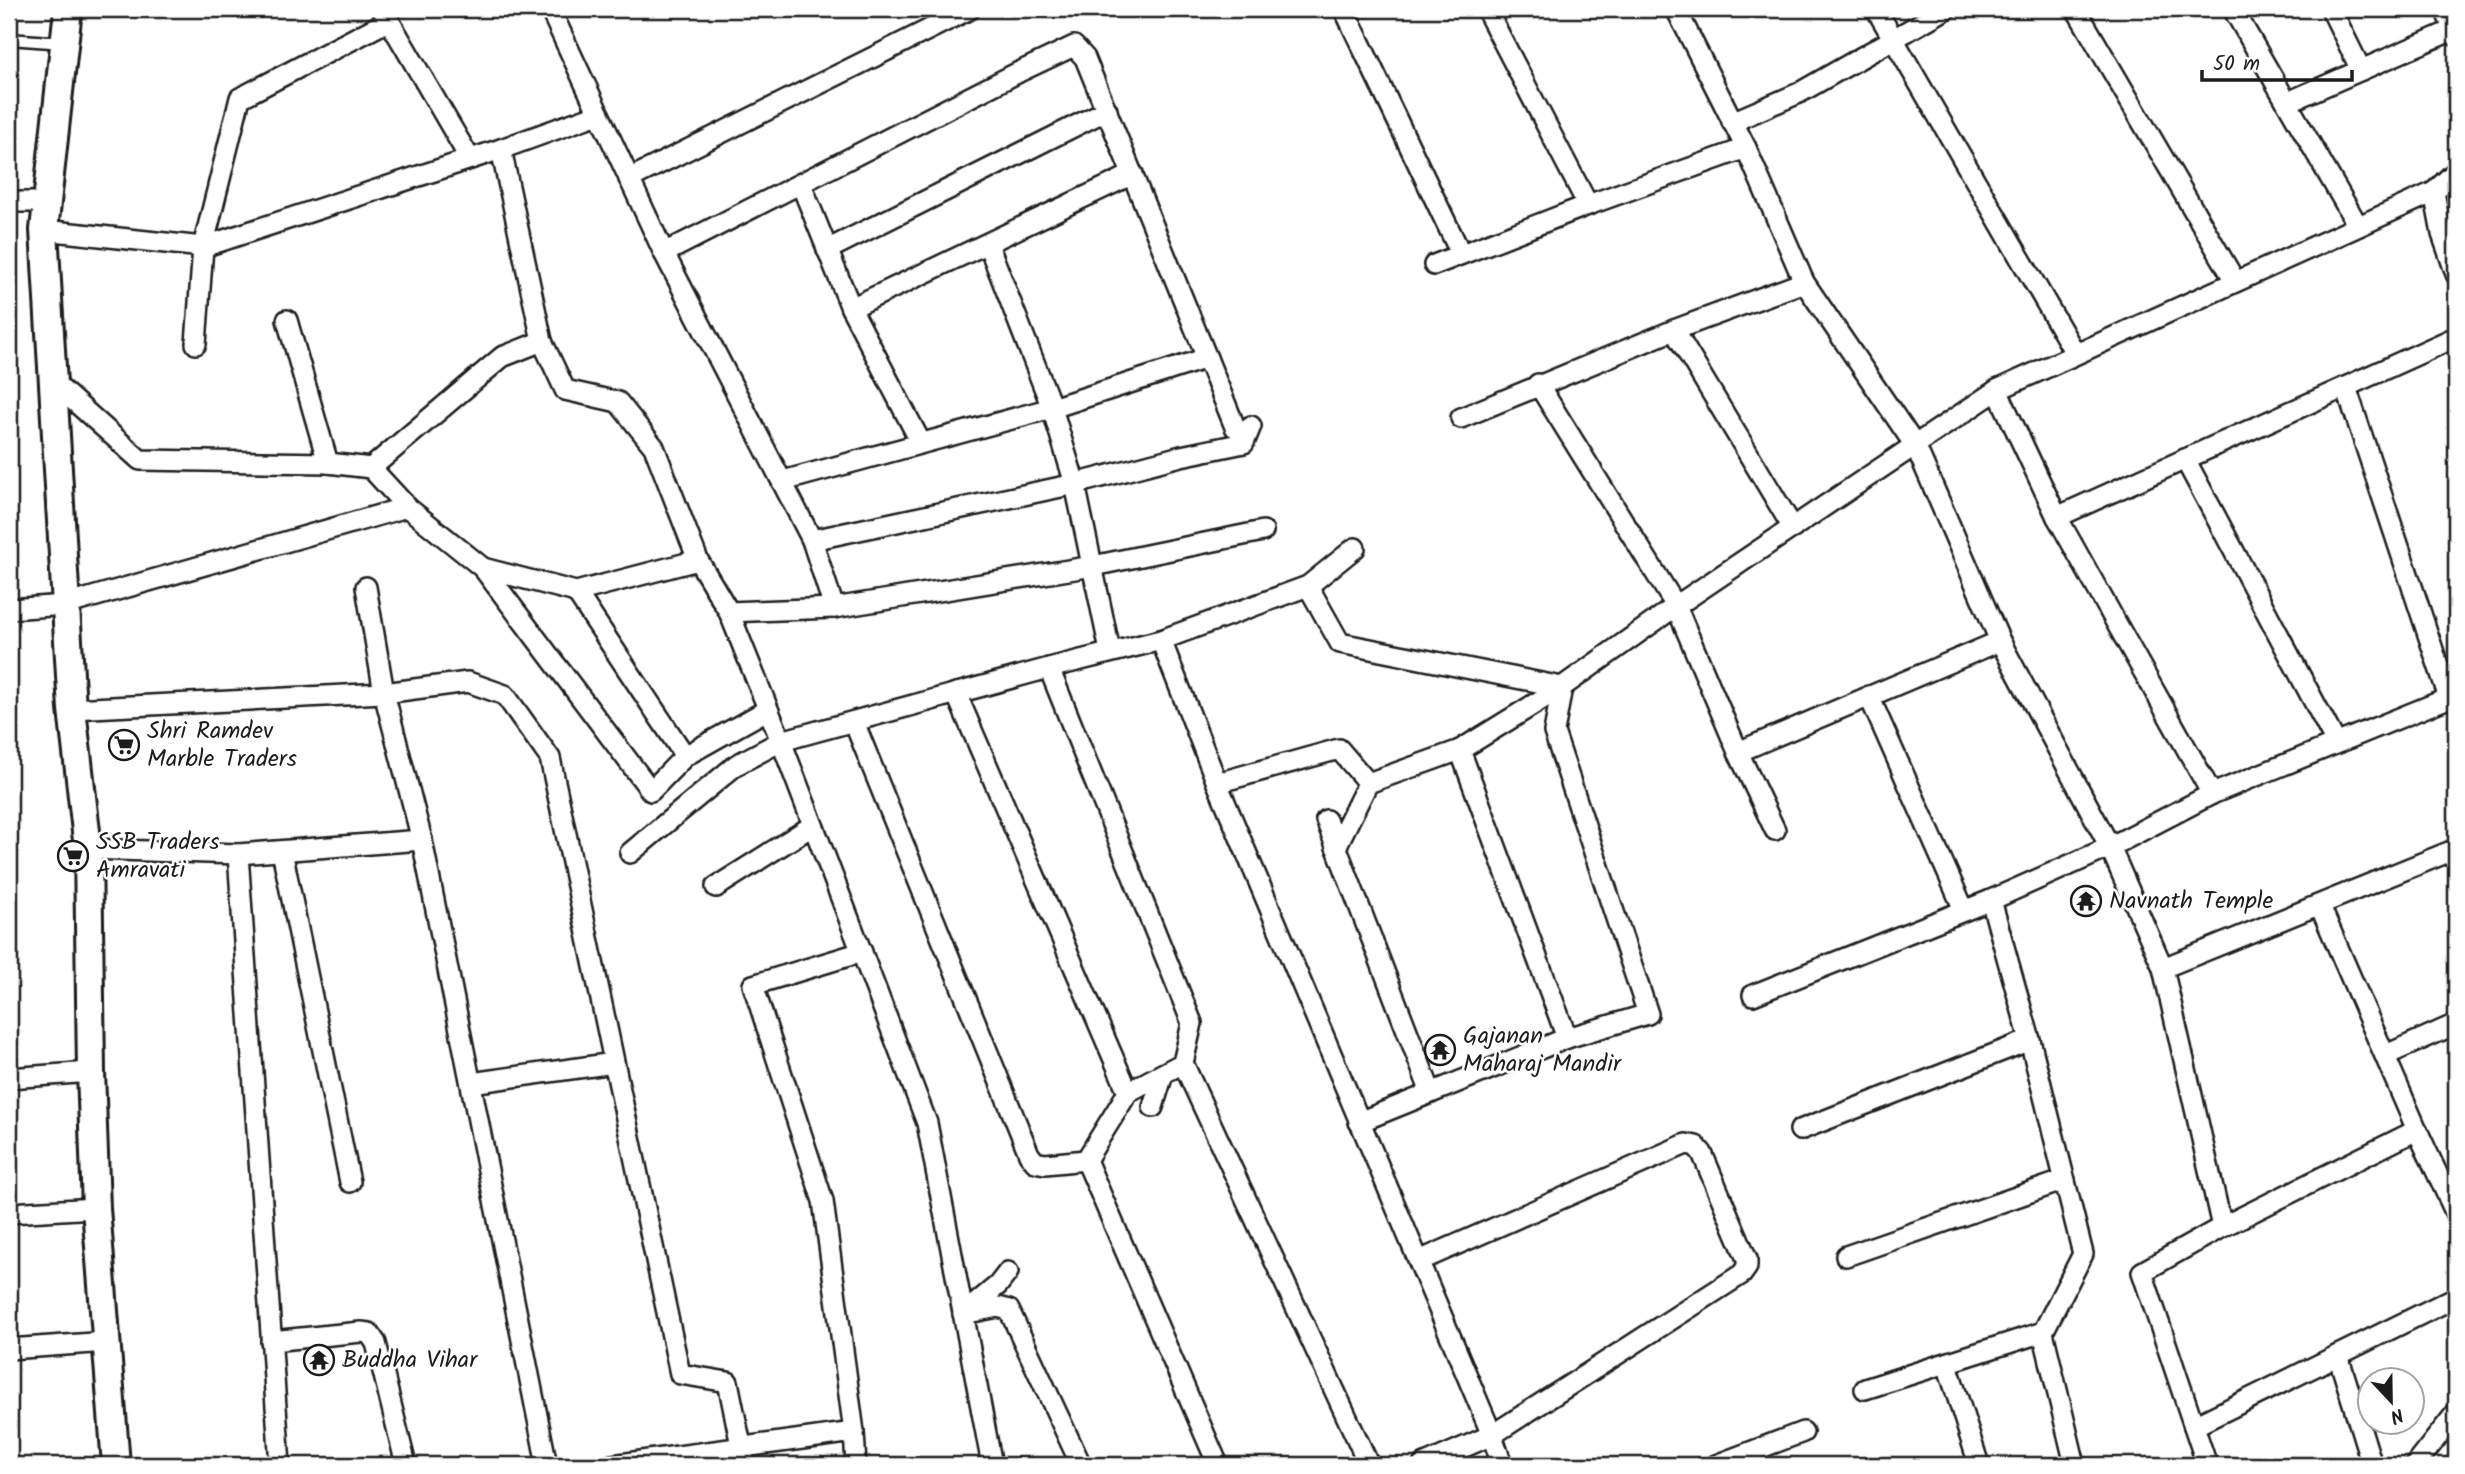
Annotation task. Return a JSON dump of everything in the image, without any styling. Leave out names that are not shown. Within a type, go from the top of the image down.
[{"type":"street","points":[[68,9],[44,230],[72,709],[88,849],[96,1208],[116,1465]]},
{"type":"street","points":[[550,9],[664,253],[812,540],[834,608]]},
{"type":"street","points":[[629,179],[970,9]]},
{"type":"street","points":[[1344,9],[1461,254]]},
{"type":"street","points":[[1486,9],[1588,205]]},
{"type":"street","points":[[1676,9],[1746,148],[1804,282],[1916,447],[2000,641],[2110,847],[2163,968],[2222,1227]]},
{"type":"street","points":[[1875,9],[2075,353]]},
{"type":"street","points":[[1732,122],[1799,93],[1946,9]]},
{"type":"street","points":[[2076,9],[2235,282]]},
{"type":"street","points":[[2234,9],[2358,226]]},
{"type":"street","points":[[2331,9],[2361,70]]},
{"type":"street","points":[[2288,102],[2455,33],[2445,9]]},
{"type":"street","points":[[197,344],[203,247],[240,98],[386,15],[470,159]]},
{"type":"street","points":[[664,253],[1074,46],[1085,58],[1208,358],[1243,426],[1244,443],[1181,456],[1075,485],[812,540]]},
{"type":"street","points":[[827,250],[1107,110]]},
{"type":"street","points":[[44,230],[203,247],[501,149],[598,114]]},
{"type":"street","points":[[1434,265],[1588,205],[1746,148]]},
{"type":"street","points":[[501,149],[542,341],[565,390],[618,402],[654,447],[698,560],[729,612],[927,1123],[992,1465]]},
{"type":"street","points":[[1336,847],[1368,783],[1460,750],[1575,677],[1997,390],[2434,192],[2456,171]]},
{"type":"street","points":[[851,308],[1133,174]]},
{"type":"street","points":[[800,184],[851,308],[922,443]]},
{"type":"street","points":[[2434,192],[2449,234],[2456,274]]},
{"type":"street","points":[[9,202],[47,202]]},
{"type":"street","points":[[988,244],[1052,408],[1075,485],[1110,652]]},
{"type":"street","points":[[1461,418],[1674,330],[1804,282]]},
{"type":"street","points":[[287,320],[328,463]]},
{"type":"street","points":[[1674,330],[1793,528]]},
{"type":"street","points":[[2057,517],[2456,337]]},
{"type":"street","points":[[371,468],[502,357],[542,341]]},
{"type":"street","points":[[783,481],[1052,408],[1208,358]]},
{"type":"street","points":[[53,382],[140,460],[328,463],[371,468],[407,507],[483,568],[651,791],[685,756],[767,710]]},
{"type":"street","points":[[1538,384],[1676,606],[1738,752],[1775,830]]},
{"type":"street","points":[[1753,995],[1990,900],[2110,847],[2212,794],[2453,696],[2346,387]]},
{"type":"street","points":[[1997,390],[2057,517],[2212,794]]},
{"type":"street","points":[[2185,459],[2336,743]]},
{"type":"street","points":[[9,609],[65,605],[407,507]]},
{"type":"street","points":[[729,612],[834,608],[1093,566],[1264,531]]},
{"type":"street","points":[[630,853],[736,765],[781,741],[1161,640],[1308,586],[1355,548]]},
{"type":"street","points":[[483,568],[576,592],[698,560]]},
{"type":"street","points":[[1308,586],[1340,643],[1575,677]]},
{"type":"street","points":[[366,587],[384,693],[422,840],[547,1465]]},
{"type":"street","points":[[576,592],[685,756]]},
{"type":"street","points":[[1161,640],[1217,783],[1492,1435],[1502,1465]]},
{"type":"street","points":[[1738,752],[2000,641]]},
{"type":"street","points":[[1049,668],[1192,1023],[1183,1063],[1369,1465]]},
{"type":"street","points":[[1359,1122],[1567,1038],[1648,1013],[1554,732],[1575,677]]},
{"type":"street","points":[[72,709],[384,693],[468,682],[505,695],[550,758],[680,1374],[727,1382],[743,1456]]},
{"type":"street","points":[[956,693],[1128,1092]]},
{"type":"street","points":[[1870,696],[1964,910]]},
{"type":"street","points":[[853,722],[1029,1154],[1035,1162],[1045,1164],[1086,1160]]},
{"type":"street","points":[[1217,783],[1339,749],[1368,783]]},
{"type":"street","points":[[1460,750],[1567,1038]]},
{"type":"street","points":[[1326,820],[1431,1093]]},
{"type":"street","points":[[716,887],[812,827]]},
{"type":"street","points":[[88,849],[238,854],[422,840]]},
{"type":"street","points":[[2163,968],[2456,849]]},
{"type":"street","points":[[282,851],[350,1182]]},
{"type":"street","points":[[238,854],[280,1465]]},
{"type":"street","points":[[1990,900],[2030,1040],[2083,1254],[2043,1332],[2075,1465]]},
{"type":"street","points":[[2320,906],[2456,1214]]},
{"type":"street","points":[[856,1465],[854,1432],[823,1201],[753,985],[862,952]]},
{"type":"street","points":[[2386,1055],[2456,1024]]},
{"type":"street","points":[[1800,1130],[2030,1040]]},
{"type":"street","points":[[471,1083],[614,1063]]},
{"type":"street","points":[[1086,1160],[1128,1092],[1183,1063]]},
{"type":"street","points":[[9,1078],[91,1072]]},
{"type":"street","points":[[1153,1107],[1163,1074]]},
{"type":"street","points":[[2207,1465],[2142,1272],[2222,1227],[2417,1130]]},
{"type":"street","points":[[1419,1261],[1686,1144],[1696,1146],[1708,1165],[1747,1259],[1747,1266],[1742,1274],[1492,1435],[1423,1465]]},
{"type":"street","points":[[1086,1160],[1218,1465]]},
{"type":"street","points":[[1846,1256],[2065,1180]]},
{"type":"street","points":[[9,1213],[96,1208]]},
{"type":"street","points":[[963,1314],[998,1285],[1008,1272]]},
{"type":"street","points":[[2194,1426],[2456,1297]]},
{"type":"street","points":[[963,1314],[998,1307],[1009,1310],[1081,1465]]},
{"type":"street","points":[[1865,1389],[2043,1332]]},
{"type":"street","points":[[271,1341],[369,1333],[376,1343],[406,1465]]},
{"type":"street","points":[[9,1349],[107,1342]]},
{"type":"street","points":[[2338,1355],[2372,1465]]},
{"type":"street","points":[[1947,1364],[1979,1465]]},
{"type":"street","points":[[2415,1465],[2456,1413]]},
{"type":"street","points":[[612,1465],[743,1456],[854,1432]]},
{"type":"street","points":[[1716,1465],[1803,1433]]},
{"type":"lane","points":[[9,39],[64,43]]},
{"type":"place","name":"Shri Ramdev Marble Traders","points":[[124,745]]},
{"type":"place","name":"SSB Traders Amravati","points":[[73,856]]},
{"type":"place","name":"Navnath Temple","points":[[2086,901]]},
{"type":"place","name":"Gajanan Maharaj Mandir","points":[[1440,1050]]},
{"type":"place","name":"Buddha Vihar","points":[[319,1360]]}]
